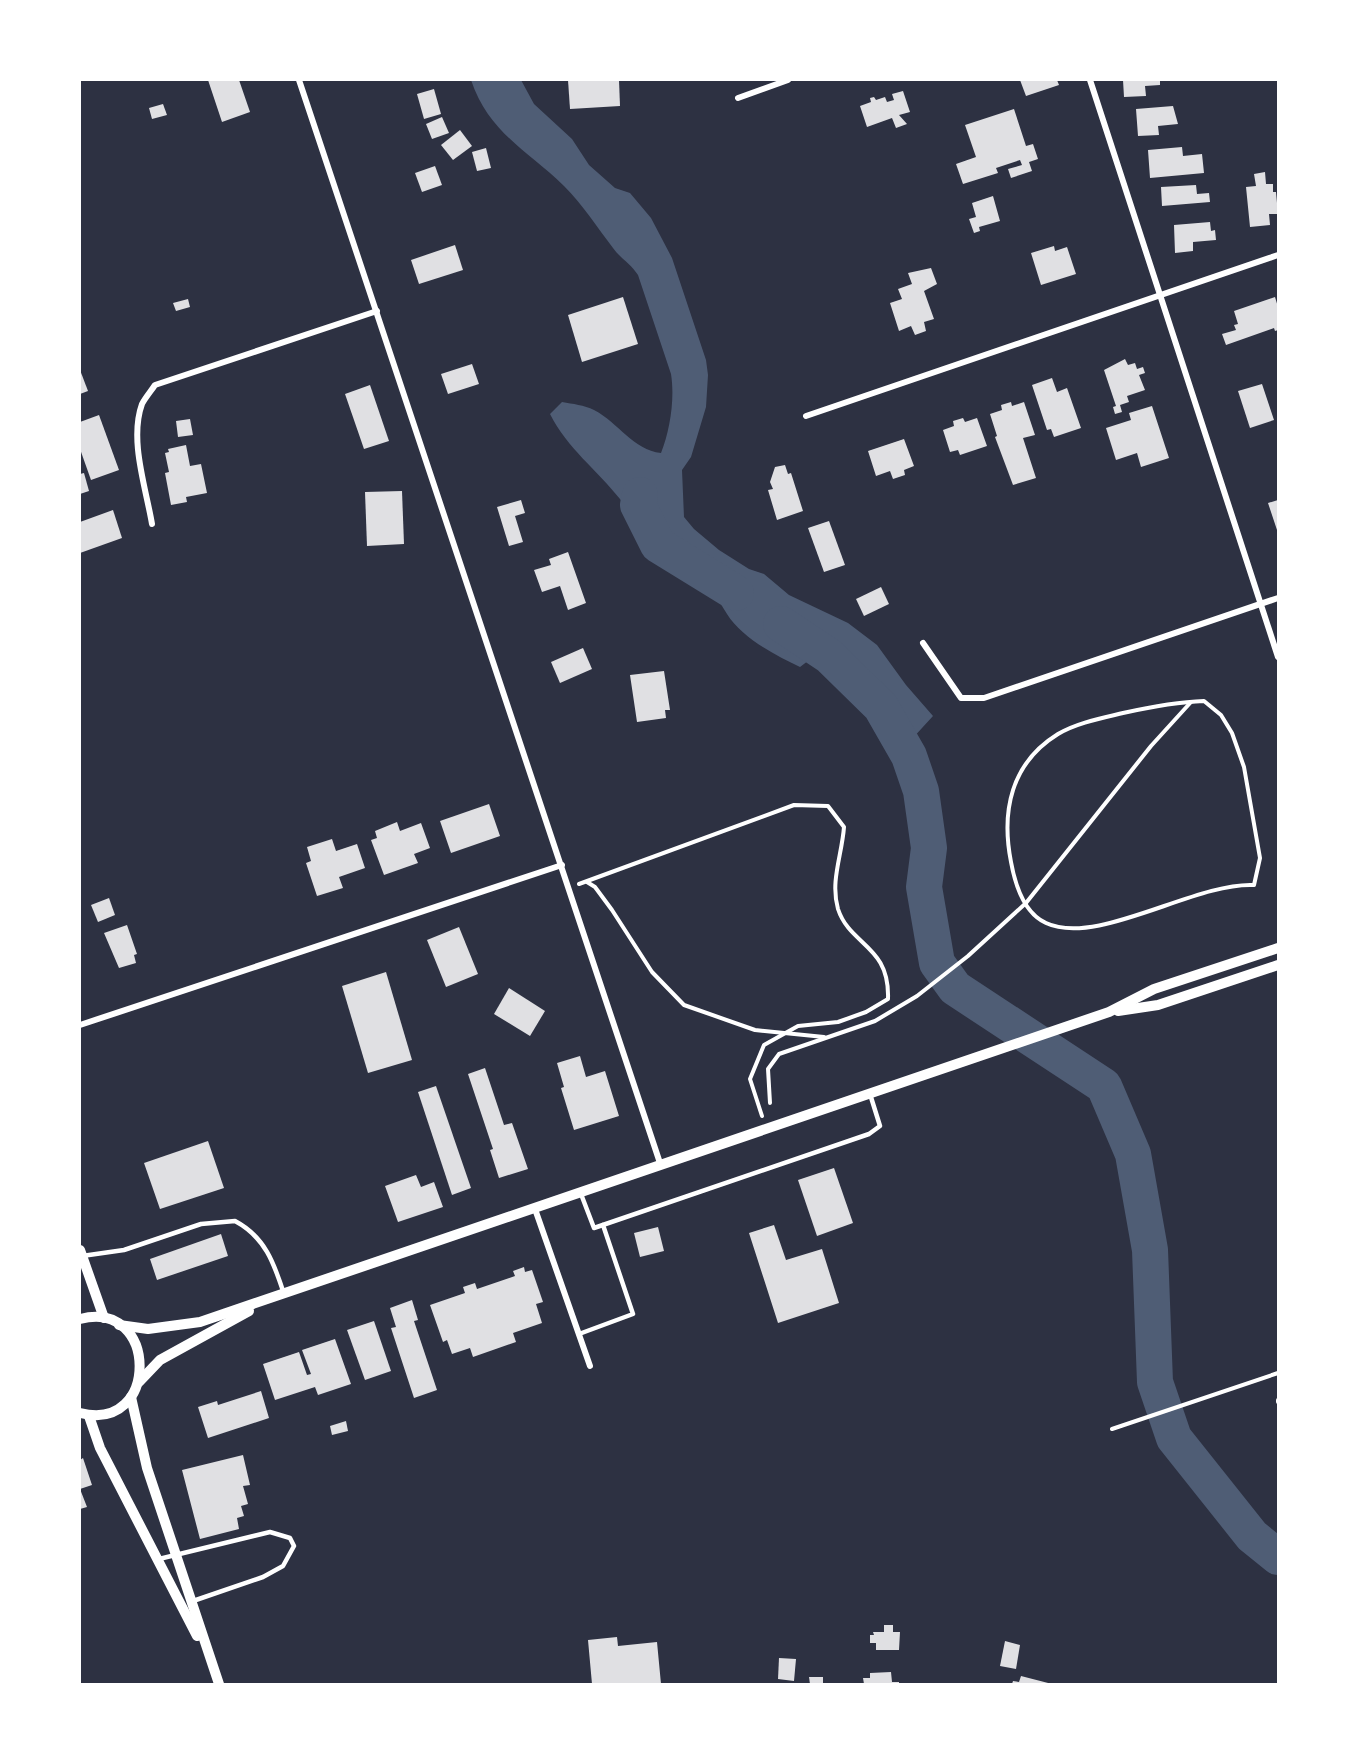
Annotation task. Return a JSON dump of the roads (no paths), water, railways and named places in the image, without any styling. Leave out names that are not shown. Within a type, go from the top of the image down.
[{"type":"street","points":[[299,80],[662,1166]]},
{"type":"street","points":[[738,98],[788,80]]},
{"type":"street","points":[[1090,80],[1278,657]]},
{"type":"street","points":[[806,416],[1278,255]]},
{"type":"street","points":[[152,524],[139,451],[138,427],[142,404],[155,385],[377,311]]},
{"type":"street","points":[[923,643],[961,699],[984,698],[1278,598]]},
{"type":"street","points":[[80,1025],[562,865]]},
{"type":"street","points":[[80,1319],[104,1318],[119,1325],[148,1329],[200,1322],[581,1194],[1109,1012],[1154,989],[1278,948]]},
{"type":"street","points":[[1109,1012],[1158,1005],[1278,965]]},
{"type":"street","points":[[535,1209],[590,1366]]},
{"type":"street","points":[[81,1253],[104,1318]]},
{"type":"street","points":[[219,1684],[186,1603],[158,1559],[84,1414],[105,1414],[119,1408],[131,1397],[139,1382],[160,1360],[220,1325],[284,1294]]},
{"type":"street","points":[[119,1325],[131,1336],[139,1350],[142,1366],[139,1382]]},
{"type":"street","points":[[131,1397],[147,1468],[176,1555],[186,1603]]},
{"type":"lane","points":[[581,1194],[594,1228],[869,1134],[880,1126],[870,1094]]},
{"type":"lane","points":[[81,1253],[124,1250],[201,1224],[235,1221],[258,1238],[269,1252],[284,1294]]},
{"type":"lane","points":[[579,1334],[633,1314],[603,1225]]},
{"type":"lane","points":[[158,1559],[270,1532],[290,1538],[294,1546],[283,1566],[263,1577],[186,1603]]},
{"type":"water","points":[[471,80],[521,80],[534,104],[572,139],[589,165],[615,188],[630,193],[651,218],[672,258],[706,360],[708,375],[706,407],[691,457],[682,470],[684,517],[694,529],[719,550],[749,569],[764,574],[789,595],[848,623],[877,645],[906,685],[933,716],[911,740],[888,701],[834,648],[825,648],[800,667],[770,651],[741,631],[733,623],[698,570],[687,560],[635,526],[620,499],[557,426],[550,414],[562,402],[582,406],[603,415],[642,447],[661,453],[671,414],[671,374],[638,275],[616,252],[571,193],[499,127],[488,114]]},
{"type":"waterway","points":[[640,495],[638,505],[658,545],[736,593]]},
{"type":"waterway","points":[[781,624],[829,656],[881,707],[909,756],[921,791],[929,848],[924,887],[937,963],[955,988],[1104,1086],[1133,1154],[1150,1250],[1155,1382],[1174,1438],[1252,1536],[1278,1557]]}]
